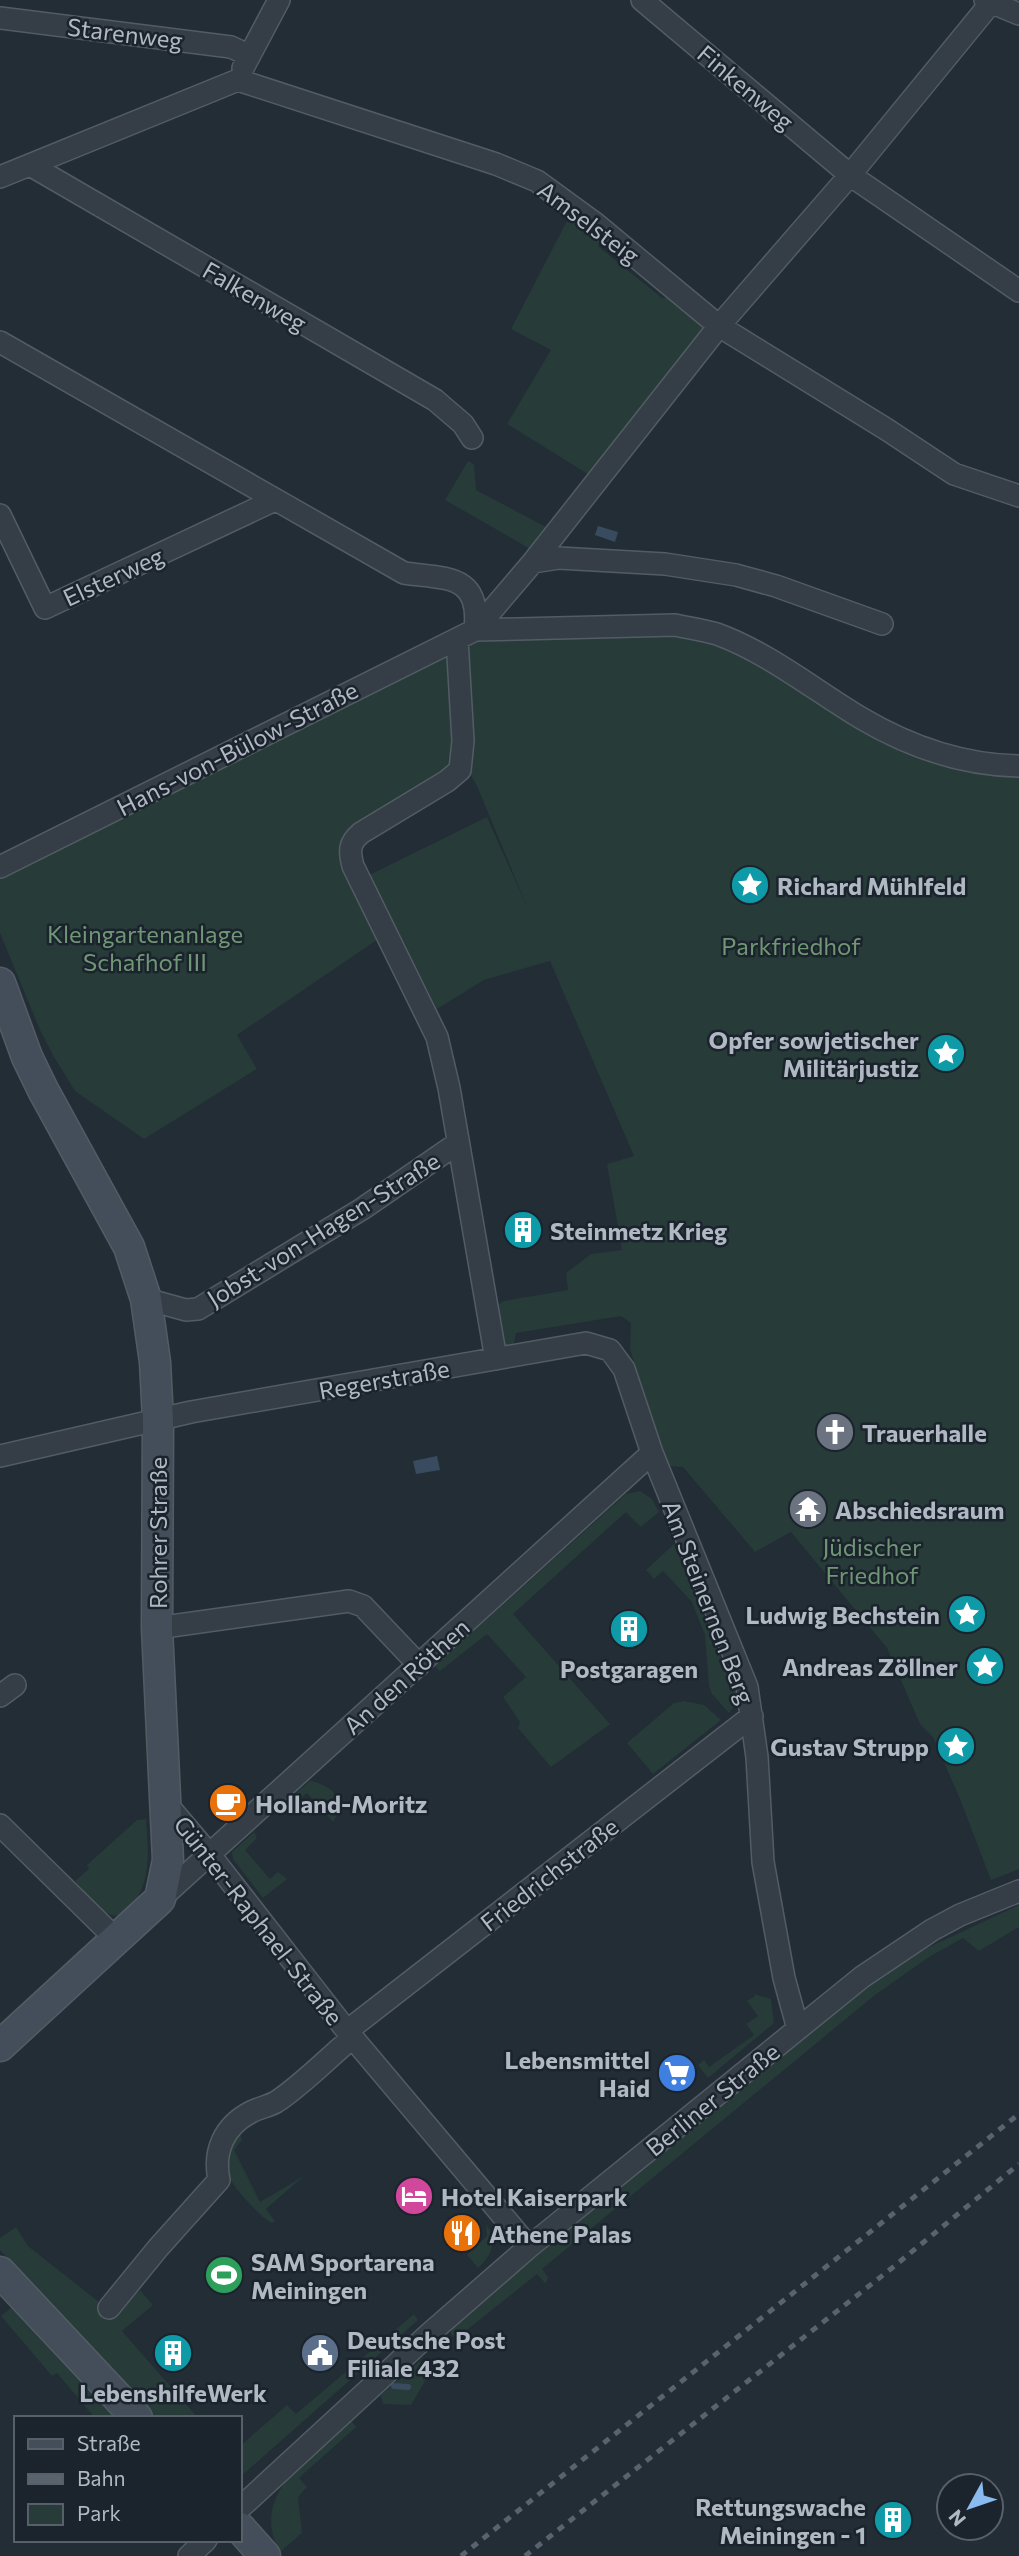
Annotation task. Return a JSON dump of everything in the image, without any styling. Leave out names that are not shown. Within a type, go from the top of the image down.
[{"type":"main road","name":"Rohrer Straße","points":[[0,984],[38,1079],[129,1247],[146,1299],[155,1362],[158,1420],[157,1628],[168,1860],[160,1899]]},
{"type":"main road","points":[[0,2046],[160,1899]]},
{"type":"main road","points":[[0,2272],[135,2416]]},
{"type":"main road","points":[[242,2530],[265,2556]]},
{"type":"street","points":[[0,177],[238,80],[248,55],[279,0]]},
{"type":"street","name":"Finkenweg","points":[[642,0],[850,175],[1019,291]]},
{"type":"street","points":[[719,326],[850,175],[988,2],[1019,14]]},
{"type":"street","name":"Starenweg","points":[[0,18],[231,47],[248,55]]},
{"type":"street","name":"Amselsteig","points":[[238,80],[496,164],[537,181],[596,224],[719,326],[954,474],[1019,496]]},
{"type":"street","name":"Falkenweg","points":[[30,165],[435,400],[463,424],[472,438]]},
{"type":"street","name":"Hans-von-Bülow-Straße","points":[[0,867],[466,635],[533,562],[719,326]]},
{"type":"street","points":[[0,342],[404,573],[452,579],[465,586],[477,610],[466,635]]},
{"type":"street","name":"Elsterweg","points":[[0,515],[45,608],[275,500]]},
{"type":"street","points":[[533,562],[559,558],[665,564],[736,575],[809,597],[882,624]]},
{"type":"street","name":"Hans-von-Bülow-Straße","points":[[466,635],[675,625],[701,630],[741,644],[863,719],[907,742],[962,760],[1019,766]]},
{"type":"street","name":"Jobst-von-Hagen-Straße","points":[[466,635],[460,770],[447,781],[361,833],[352,840],[349,853],[437,1037],[449,1088],[496,1359]]},
{"type":"street","name":"Jobst-von-Hagen-Straße","points":[[146,1299],[186,1310],[198,1309],[362,1209],[458,1143]]},
{"type":"street","name":"Regerstraße","points":[[0,1457],[191,1412],[586,1343],[610,1350]]},
{"type":"street","name":"Am Steinernen Berg","points":[[610,1350],[624,1369],[652,1453],[747,1687],[757,1758],[763,1862],[784,1978],[798,2029]]},
{"type":"street","name":"An den Röthen","points":[[160,1899],[652,1453]]},
{"type":"street","points":[[157,1628],[349,1601],[363,1606],[419,1665]]},
{"type":"street","name":"Friedrichstraße","points":[[350,2034],[752,1716]]},
{"type":"street","name":"Günter-Raphael-Straße","points":[[165,1802],[210,1855],[350,2034],[529,2246]]},
{"type":"street","points":[[0,1825],[116,1939]]},
{"type":"street","name":"Berliner Straße","points":[[242,2506],[529,2246],[862,1977],[910,1943],[960,1915],[1019,1891]]},
{"type":"street","name":"Günter-Raphael-Straße","points":[[109,2308],[219,2180],[217,2156],[222,2140],[232,2125],[252,2112],[276,2102],[350,2034]]},
{"type":"street","points":[[189,2556],[204,2542]]},
{"type":"green space","points":[[570,215],[602,240],[598,246],[662,298],[671,296],[705,330],[591,476],[507,424],[551,350],[511,329]]},
{"type":"green space","points":[[468,461],[474,464],[476,490],[550,529],[532,550],[445,500]]},
{"type":"green space","name":"Parkfriedhof","points":[[675,630],[713,639],[871,729],[1019,772],[1019,1869],[991,1880],[933,1737],[920,1724],[887,1648],[791,1532],[755,1552],[683,1467],[665,1466],[630,1349],[631,1323],[621,1316],[516,1333],[513,1348],[503,1345],[497,1305],[504,1301],[568,1290],[566,1273],[591,1254],[622,1250],[607,1164],[634,1156],[550,961],[484,980],[437,1009],[396,927],[237,1035],[257,1069],[144,1139],[75,1091],[40,1030],[0,933],[0,876],[448,653],[455,761],[444,776],[348,833],[355,882],[487,817],[528,909],[469,772],[462,649],[477,639]]},
{"type":"green space","points":[[640,1491],[652,1499],[659,1512],[641,1527],[626,1512],[513,1614],[610,1724],[551,1767],[518,1728],[520,1722],[503,1697],[526,1677],[487,1634],[440,1671],[435,1666],[626,1494]]},
{"type":"green space","points":[[674,1544],[735,1692],[737,1702],[729,1713],[712,1694],[709,1686],[705,1635],[692,1602],[663,1571],[654,1579],[646,1570]]},
{"type":"green space","points":[[684,1701],[704,1705],[721,1720],[653,1774],[627,1743],[674,1703]]},
{"type":"green space","points":[[310,1781],[326,1787],[338,1798],[341,1809],[333,1822],[307,1793],[296,1803],[293,1796]]},
{"type":"green space","points":[[146,1819],[148,1863],[144,1883],[130,1908],[121,1914],[111,1915],[96,1905],[75,1881],[89,1869],[87,1865],[137,1820]]},
{"type":"green space","points":[[254,1832],[257,1838],[245,1850],[270,1879],[278,1872],[287,1879],[263,1898],[233,1859],[232,1852]]},
{"type":"green space","points":[[1019,1905],[1019,1927],[979,1951],[963,1938],[929,1957],[875,1995],[542,2269],[548,2277],[545,2283],[537,2274],[467,2330],[475,2340],[463,2345],[451,2334],[451,2326],[869,1985],[927,1948]]},
{"type":"green space","points":[[754,1994],[771,1999],[774,2023],[708,2078],[698,2065],[704,2060],[709,2067],[754,2035],[746,2024],[758,2016],[747,2001],[755,1996]]},
{"type":"green space","points":[[239,2132],[242,2140],[234,2150],[260,2202],[304,2176],[266,2209],[275,2221],[272,2223],[247,2201],[229,2176],[226,2160]]},
{"type":"green space","points":[[486,2224],[492,2236],[492,2247],[478,2268],[467,2255],[487,2236]]},
{"type":"green space","points":[[16,2227],[28,2246],[114,2314],[140,2290],[153,2305],[122,2331],[196,2416],[154,2416],[0,2250],[0,2238]]},
{"type":"green space","points":[[12,2307],[113,2416],[93,2416],[57,2373],[52,2376],[1,2316]]},
{"type":"green space","points":[[414,2314],[418,2320],[242,2475],[242,2444],[287,2405],[296,2414]]},
{"type":"green space","points":[[419,2362],[426,2364],[430,2373],[411,2405],[383,2404],[381,2395]]},
{"type":"green space","points":[[351,2420],[356,2427],[299,2478],[307,2487],[298,2497],[302,2533],[280,2552],[272,2531],[272,2512],[278,2494],[303,2462]]},
{"type":"water","points":[[598,526],[618,532],[615,542],[595,535]]},
{"type":"water","points":[[437,1456],[440,1470],[416,1474],[413,1461]]},
{"type":"waterway","points":[[394,2386],[408,2387]]},
{"type":"railway","points":[[461,2556],[1019,2114]]},
{"type":"railway","points":[[525,2556],[892,2268],[1019,2164]]},
{"type":"place","name":"Richard Mühlfeld","points":[[750,885]]},
{"type":"place","name":"Opfer sowjetischer Militärjustiz","points":[[946,1053]]},
{"type":"place","name":"Steinmetz Krieg","points":[[523,1230]]},
{"type":"place","name":"Trauerhalle","points":[[835,1432]]},
{"type":"place","name":"Abschiedsraum","points":[[808,1509]]},
{"type":"place","name":"Ludwig Bechstein","points":[[967,1614]]},
{"type":"place","name":"Postgaragen","points":[[629,1629]]},
{"type":"place","name":"Andreas Zöllner","points":[[985,1666]]},
{"type":"place","name":"Gustav Strupp","points":[[956,1746]]},
{"type":"place","name":"Holland-Moritz","points":[[228,1803]]},
{"type":"place","name":"Lebensmittel Haid","points":[[677,2073]]},
{"type":"place","name":"Hotel Kaiserpark","points":[[414,2196]]},
{"type":"place","name":"Athene Palas","points":[[462,2233]]},
{"type":"place","name":"SAM Sportarena Meiningen","points":[[224,2275]]},
{"type":"place","name":"LebenshilfeWerk","points":[[173,2353]]},
{"type":"place","name":"Deutsche Post Filiale 432","points":[[320,2353]]},
{"type":"place","name":"Rettungswache Meiningen - 1","points":[[893,2520]]},
{"type":"park label","name":"Kleingartenanlage Schafhof III","points":[[145,947]]},
{"type":"park label","name":"Jüdischer Friedhof","points":[[872,1560]]}]
